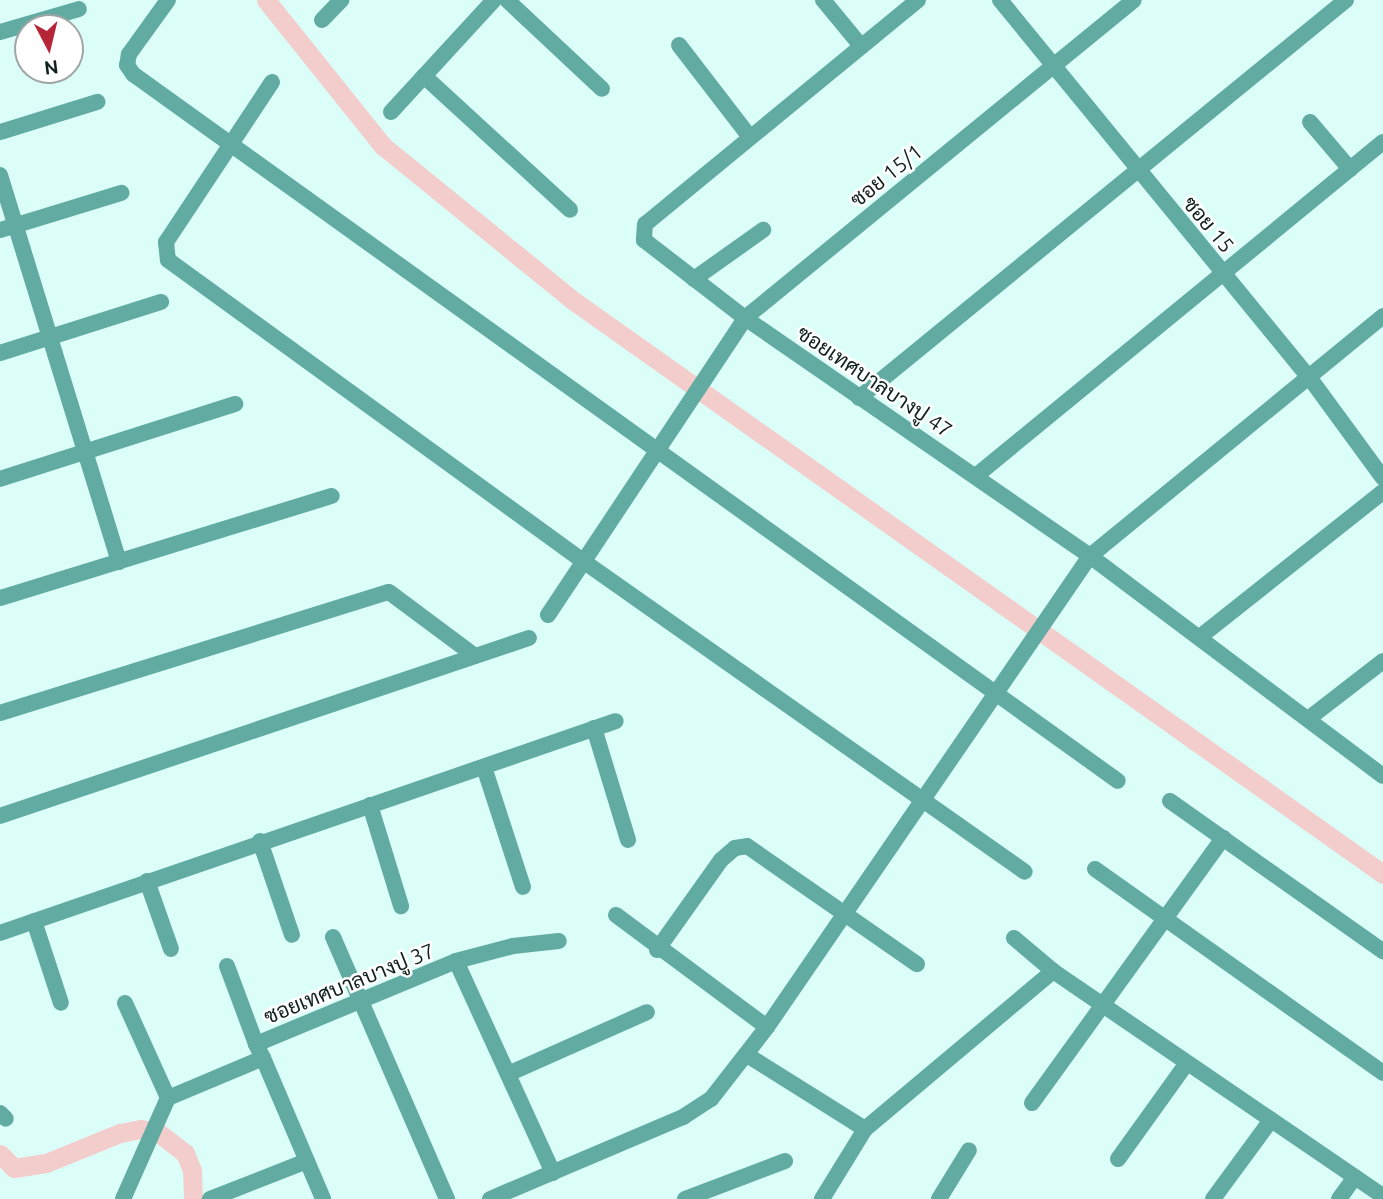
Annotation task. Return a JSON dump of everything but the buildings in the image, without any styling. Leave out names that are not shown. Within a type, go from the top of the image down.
[{"type":"street","points":[[168,0],[129,54],[129,69],[997,691],[1118,781]]},
{"type":"street","points":[[322,20],[341,0]]},
{"type":"street","points":[[391,112],[495,0]]},
{"type":"street","points":[[507,0],[602,89]]},
{"type":"street","points":[[822,0],[861,46]]},
{"type":"street","name":"ซอยเทศบาลบางปู 47","points":[[918,0],[645,224],[642,234],[647,245],[745,318],[859,398],[977,475],[1201,636],[1383,776]]},
{"type":"street","name":"ซอย 15","points":[[1000,0],[1136,170],[1309,377],[1383,478]]},
{"type":"street","name":"ซอย 15/1","points":[[548,615],[745,318],[1134,0]]},
{"type":"street","points":[[859,398],[1346,0]]},
{"type":"street","points":[[0,32],[79,9]]},
{"type":"street","points":[[679,45],[749,136]]},
{"type":"street","points":[[424,76],[570,210]]},
{"type":"street","points":[[272,82],[166,242],[168,260],[583,561],[1025,872]]},
{"type":"street","points":[[0,132],[97,102]]},
{"type":"street","points":[[1310,122],[1350,169]]},
{"type":"street","points":[[977,475],[1383,142]]},
{"type":"street","points":[[0,175],[8,228],[50,337],[119,562]]},
{"type":"street","points":[[8,228],[121,193]]},
{"type":"street","points":[[694,279],[764,230]]},
{"type":"street","points":[[0,352],[161,302]]},
{"type":"street","points":[[489,1199],[683,1117],[711,1099],[767,1027],[1090,556],[1383,316]]},
{"type":"street","points":[[0,479],[235,404]]},
{"type":"street","points":[[1201,636],[1383,492]]},
{"type":"street","points":[[0,598],[332,496]]},
{"type":"street","points":[[0,713],[389,592],[475,656]]},
{"type":"street","points":[[0,816],[529,638]]},
{"type":"street","points":[[1308,719],[1383,661]]},
{"type":"street","points":[[0,933],[260,841],[616,721]]},
{"type":"street","points":[[594,729],[628,840]]},
{"type":"street","points":[[484,767],[523,887]]},
{"type":"street","points":[[1170,800],[1383,951]]},
{"type":"street","points":[[370,805],[401,906]]},
{"type":"street","points":[[1032,1102],[1223,838]]},
{"type":"street","points":[[260,841],[292,935]]},
{"type":"street","points":[[657,950],[735,848],[747,846],[759,851],[917,964]]},
{"type":"street","points":[[1095,869],[1383,1073]]},
{"type":"street","points":[[147,881],[171,949]]},
{"type":"street","points":[[616,915],[657,950],[767,1027]]},
{"type":"street","points":[[34,921],[61,1003]]},
{"type":"street","points":[[333,937],[447,1199]]},
{"type":"street","points":[[1014,938],[1053,971],[1383,1196]]},
{"type":"street","name":"ซอยเทศบาลบางปู 37","points":[[168,1098],[359,1001],[456,961],[513,946],[559,941]]},
{"type":"street","points":[[456,961],[553,1173]]},
{"type":"street","points":[[227,966],[259,1051],[323,1199]]},
{"type":"street","points":[[822,1199],[865,1129],[1053,971]]},
{"type":"street","points":[[123,1199],[151,1142],[168,1098],[125,1003]]},
{"type":"street","points":[[508,1073],[647,1012]]},
{"type":"street","points":[[747,1055],[865,1129]]},
{"type":"street","points":[[1118,1159],[1187,1063]]},
{"type":"street","points":[[1213,1199],[1271,1120]]},
{"type":"street","points":[[939,1199],[970,1150]]},
{"type":"street","points":[[210,1199],[307,1161]]},
{"type":"street","points":[[685,1199],[718,1193],[786,1161]]},
{"type":"street","points":[[1339,1199],[1355,1177]]},
{"type":"waterway","points":[[266,0],[383,146],[571,299],[1383,874]]},
{"type":"waterway","points":[[0,1154],[14,1168],[46,1163],[120,1133],[141,1129],[159,1133],[185,1153],[192,1170],[193,1199]]}]
